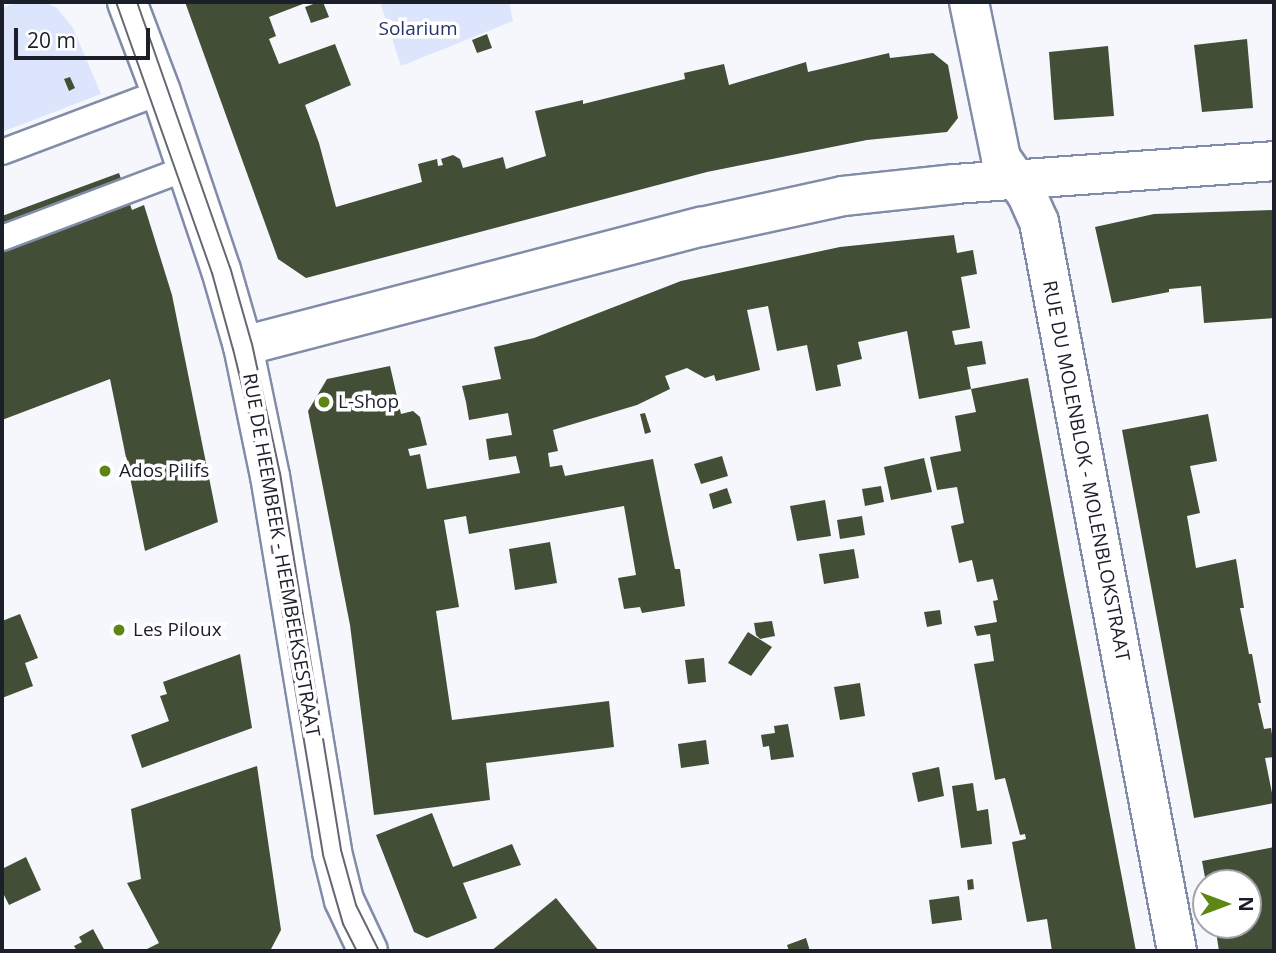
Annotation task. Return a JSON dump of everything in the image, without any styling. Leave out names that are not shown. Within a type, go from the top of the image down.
[{"type":"street","name":"RUE DE HEEMBEEK - HEEMBEEKSESTRAAT","points":[[127,2],[187,168],[243,346],[271,477],[334,862],[344,900],[368,951]]},
{"type":"street","name":"RUE DU MOLENBLOK - MOLENBLOKSTRAAT","points":[[970,2],[995,140],[1001,158],[1035,208],[1039,222],[1177,951]]},
{"type":"street","points":[[243,346],[455,289],[801,204],[884,191],[1274,161]]},
{"type":"lane","points":[[2,152],[161,92]]},
{"type":"lane","points":[[2,238],[187,168]]},
{"type":"green space","points":[[18,2],[44,2],[57,8],[73,28],[101,94],[2,132],[2,8]]},
{"type":"green space","name":"Solarium","points":[[380,2],[509,2],[513,21],[401,66]]},
{"type":"building","points":[[185,2],[308,2],[269,17],[276,36],[269,39],[279,64],[335,44],[351,85],[305,105],[319,143],[336,207],[422,182],[418,164],[437,159],[438,166],[443,165],[441,159],[453,155],[460,159],[463,168],[503,157],[506,169],[546,156],[535,111],[583,100],[583,104],[685,79],[684,73],[724,64],[729,85],[806,62],[808,72],[889,53],[890,58],[933,53],[948,65],[958,118],[947,132],[867,140],[707,172],[306,278],[278,259]]},
{"type":"building","points":[[323,2],[329,17],[311,23],[305,7]]},
{"type":"building","points":[[487,34],[492,48],[477,53],[472,40]]},
{"type":"building","points":[[1247,39],[1253,108],[1202,112],[1194,45]]},
{"type":"building","points":[[1108,46],[1114,116],[1054,120],[1049,52]]},
{"type":"building","points":[[70,77],[75,88],[69,91],[64,79]]},
{"type":"building","points":[[119,173],[132,210],[144,205],[172,295],[218,522],[145,551],[110,379],[2,420],[2,216]]},
{"type":"building","points":[[1274,210],[1274,318],[1204,323],[1201,286],[1169,289],[1169,292],[1112,303],[1095,227],[1154,214]]},
{"type":"building","points":[[954,235],[957,253],[973,250],[977,274],[961,277],[970,328],[952,331],[955,345],[982,341],[986,364],[967,367],[971,389],[919,399],[907,331],[858,342],[862,359],[837,365],[841,386],[816,391],[807,345],[777,351],[768,306],[747,310],[760,370],[716,381],[714,375],[705,378],[687,368],[665,376],[670,389],[637,405],[553,430],[558,451],[548,453],[550,467],[562,465],[565,476],[653,459],[675,569],[680,569],[685,606],[642,613],[640,607],[624,609],[618,578],[636,575],[624,506],[469,534],[466,516],[444,520],[459,607],[436,611],[452,720],[609,701],[614,747],[486,763],[490,800],[374,815],[350,625],[308,411],[327,379],[390,366],[401,414],[413,411],[420,417],[427,445],[408,449],[410,456],[420,454],[427,489],[520,473],[516,456],[489,460],[486,439],[512,435],[508,413],[469,420],[462,386],[501,379],[494,347],[534,338],[681,281],[840,247]]},
{"type":"building","points":[[1028,378],[1136,951],[1052,951],[1047,919],[1027,922],[1012,842],[1026,839],[1025,834],[1020,835],[1005,778],[995,780],[974,664],[994,661],[990,634],[977,636],[974,626],[997,622],[993,601],[998,600],[993,579],[977,582],[972,560],[959,563],[951,526],[964,523],[957,487],[937,490],[930,457],[961,451],[955,416],[976,412],[971,389]]},
{"type":"building","points":[[645,413],[651,432],[645,434],[640,414]]},
{"type":"building","points":[[1208,414],[1217,461],[1190,466],[1200,513],[1187,516],[1196,568],[1236,559],[1244,608],[1240,608],[1249,654],[1252,654],[1261,703],[1258,703],[1264,729],[1271,728],[1274,757],[1265,758],[1274,803],[1194,818],[1122,430]]},
{"type":"building","points":[[722,456],[728,476],[701,484],[694,464]]},
{"type":"building","points":[[924,458],[932,492],[891,500],[884,467]]},
{"type":"building","points":[[881,486],[884,502],[865,506],[862,489]]},
{"type":"building","points":[[727,488],[732,503],[713,509],[709,494]]},
{"type":"building","points":[[825,500],[831,536],[797,541],[790,506]]},
{"type":"building","points":[[862,516],[865,535],[840,539],[837,520]]},
{"type":"building","points":[[550,542],[557,583],[515,590],[509,549]]},
{"type":"building","points":[[854,549],[859,578],[824,584],[819,554]]},
{"type":"building","points":[[940,610],[942,624],[927,627],[924,612]]},
{"type":"building","points":[[20,614],[38,658],[25,663],[33,686],[2,698],[2,621]]},
{"type":"building","points":[[772,621],[775,636],[760,639],[756,635],[754,623]]},
{"type":"building","points":[[748,632],[772,647],[751,676],[728,663]]},
{"type":"building","points":[[240,654],[252,728],[142,768],[131,735],[169,721],[160,696],[167,694],[163,682]]},
{"type":"building","points":[[704,658],[706,682],[688,684],[685,660]]},
{"type":"building","points":[[860,683],[865,716],[840,720],[834,687]]},
{"type":"building","points":[[788,724],[794,757],[771,760],[769,746],[763,747],[761,735],[775,733],[774,726]]},
{"type":"building","points":[[706,740],[709,764],[681,768],[678,744]]},
{"type":"building","points":[[257,766],[281,930],[270,951],[143,951],[159,943],[127,883],[141,879],[131,809]]},
{"type":"building","points":[[939,767],[944,796],[918,802],[912,773]]},
{"type":"building","points":[[973,783],[977,811],[988,809],[992,844],[961,848],[952,786]]},
{"type":"building","points":[[432,813],[453,867],[512,844],[521,865],[463,883],[477,918],[427,938],[414,932],[376,835]]},
{"type":"building","points":[[1274,847],[1274,951],[1219,951],[1217,939],[1262,939],[1262,869],[1203,869],[1202,861]]},
{"type":"building","points":[[26,857],[41,890],[9,905],[2,891],[2,869]]},
{"type":"building","points":[[973,879],[974,889],[968,890],[967,880]]},
{"type":"building","points":[[959,896],[962,920],[932,924],[929,900]]},
{"type":"building","points":[[556,898],[599,951],[491,951]]},
{"type":"building","points":[[93,929],[105,951],[77,951],[74,946],[82,942],[79,937]]},
{"type":"building","points":[[806,938],[810,951],[789,951],[787,945]]},
{"type":"tram line","points":[[116,2],[212,273],[233,349],[250,418],[323,855],[343,924],[357,951]]},
{"type":"tram line","points":[[137,2],[230,267],[252,344],[280,473],[341,850],[356,905],[379,951]]},
{"type":"place","name":"L-Shop","points":[[324,402]]},
{"type":"place","name":"Ados Pilifs","points":[[105,471]]},
{"type":"place","name":"Les Piloux","points":[[119,630]]}]
